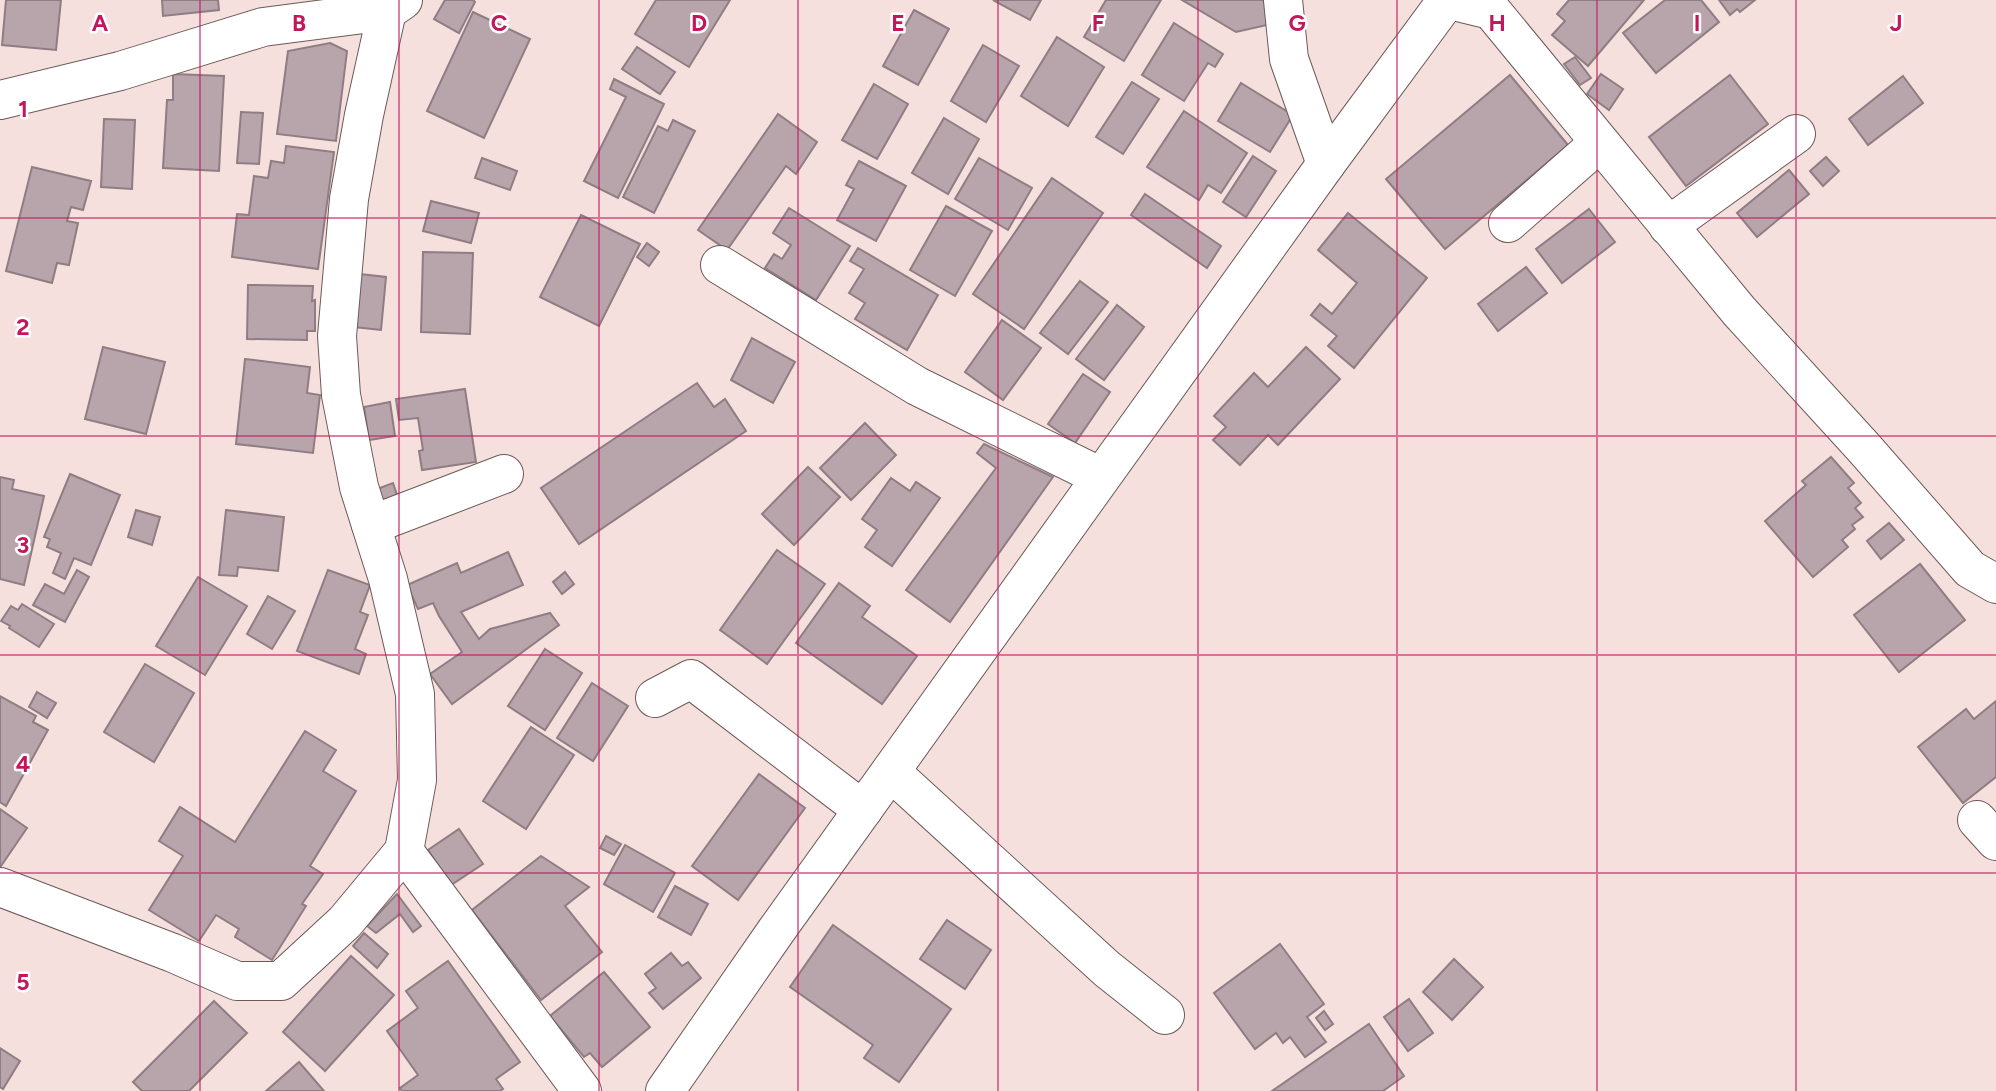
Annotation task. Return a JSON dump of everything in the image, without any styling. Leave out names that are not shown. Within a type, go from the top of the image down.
[{"type":"street","points":[[1283,0],[1289,59],[1326,164]]},
{"type":"street","points":[[665,1091],[1101,477],[1326,164],[1449,0],[1491,10],[1739,312],[1970,569],[1996,583]]},
{"type":"street","points":[[0,100],[120,72],[263,26],[395,5],[365,115],[349,199],[337,336],[341,395],[359,487],[388,579],[415,694],[416,780],[404,851],[345,922],[281,981],[237,981],[173,953],[1,890]]},
{"type":"street","points":[[1668,226],[1796,134]]},
{"type":"street","points":[[1508,223],[1599,143]]},
{"type":"street","points":[[720,265],[917,386],[1101,477]]},
{"type":"street","points":[[371,525],[504,474]]},
{"type":"street","points":[[655,698],[691,679],[863,810]]},
{"type":"street","points":[[891,772],[1107,969],[1165,1015]]},
{"type":"street","points":[[404,851],[582,1091]]},
{"type":"building","points":[[6,0],[61,0],[56,50],[2,45]]},
{"type":"building","points":[[162,0],[218,0],[219,10],[163,16]]},
{"type":"building","points":[[445,0],[475,2],[459,33],[434,19]]},
{"type":"building","points":[[656,0],[730,0],[689,67],[635,34]]},
{"type":"building","points":[[993,0],[1041,0],[1030,20]]},
{"type":"building","points":[[1106,0],[1161,0],[1124,61],[1084,37]]},
{"type":"building","points":[[1182,0],[1265,0],[1267,25],[1236,32]]},
{"type":"building","points":[[1569,0],[1644,0],[1588,66],[1552,35],[1565,21],[1557,14]]},
{"type":"building","points":[[1665,0],[1701,0],[1719,22],[1656,73],[1623,33]]},
{"type":"building","points":[[1719,0],[1755,0],[1740,12],[1737,9],[1730,15]]},
{"type":"building","points":[[914,10],[949,29],[918,85],[883,66]]},
{"type":"building","points":[[473,12],[530,39],[484,138],[427,111]]},
{"type":"building","points":[[1174,23],[1223,54],[1215,67],[1208,63],[1184,101],[1142,75]]},
{"type":"building","points":[[1057,37],[1104,67],[1068,126],[1021,96]]},
{"type":"building","points":[[330,43],[347,51],[336,141],[277,134],[288,51]]},
{"type":"building","points":[[983,45],[1019,66],[986,122],[951,101]]},
{"type":"building","points":[[637,47],[675,72],[660,94],[622,69]]},
{"type":"building","points":[[1575,57],[1591,78],[1580,85],[1564,64]]},
{"type":"building","points":[[173,74],[224,76],[219,171],[163,168],[167,100],[173,100]]},
{"type":"building","points":[[1601,74],[1623,89],[1609,110],[1587,94]]},
{"type":"building","points":[[1510,75],[1568,145],[1445,249],[1386,179]]},
{"type":"building","points":[[1730,75],[1768,124],[1686,186],[1649,137]]},
{"type":"building","points":[[1903,76],[1923,103],[1868,145],[1849,119]]},
{"type":"building","points":[[614,79],[664,104],[618,198],[584,181],[626,97],[610,89]]},
{"type":"building","points":[[1132,82],[1159,99],[1123,154],[1096,137]]},
{"type":"building","points":[[1241,83],[1293,115],[1270,152],[1218,121]]},
{"type":"building","points":[[874,84],[908,104],[877,159],[842,140]]},
{"type":"building","points":[[1184,111],[1247,153],[1221,193],[1208,185],[1199,200],[1147,167]]},
{"type":"building","points":[[241,112],[263,113],[259,164],[237,163]]},
{"type":"building","points":[[778,114],[817,142],[796,174],[786,166],[727,250],[698,230]]},
{"type":"building","points":[[944,118],[979,139],[948,194],[912,173]]},
{"type":"building","points":[[104,119],[135,120],[132,189],[101,187]]},
{"type":"building","points":[[673,120],[695,131],[654,213],[623,197],[658,126],[668,131]]},
{"type":"building","points":[[286,146],[334,152],[318,269],[232,257],[237,214],[249,215],[254,176],[268,178],[271,161],[284,163]]},
{"type":"building","points":[[1253,156],[1276,171],[1246,217],[1223,202]]},
{"type":"building","points":[[1826,157],[1839,171],[1823,186],[1810,171]]},
{"type":"building","points":[[482,158],[517,171],[510,190],[475,178]]},
{"type":"building","points":[[979,158],[1032,188],[1008,230],[955,199]]},
{"type":"building","points":[[859,161],[906,186],[876,241],[837,220],[854,189],[846,185]]},
{"type":"building","points":[[32,167],[91,181],[83,210],[71,207],[67,221],[78,223],[69,265],[57,263],[52,283],[6,271]]},
{"type":"building","points":[[1789,170],[1809,194],[1757,237],[1737,213]]},
{"type":"building","points":[[1052,178],[1103,213],[1024,329],[973,294]]},
{"type":"building","points":[[1145,194],[1221,246],[1207,268],[1131,215]]},
{"type":"building","points":[[431,201],[479,213],[471,243],[423,231]]},
{"type":"building","points":[[946,206],[992,231],[955,296],[910,270]]},
{"type":"building","points":[[789,208],[850,246],[816,300],[765,268],[774,254],[782,259],[791,245],[773,233]]},
{"type":"building","points":[[1589,209],[1615,242],[1562,283],[1536,249]]},
{"type":"building","points":[[1348,213],[1427,278],[1354,368],[1328,346],[1337,336],[1311,315],[1320,304],[1332,314],[1357,283],[1318,250]]},
{"type":"building","points":[[581,215],[640,244],[599,326],[540,297]]},
{"type":"building","points":[[647,243],[659,252],[649,266],[637,257]]},
{"type":"building","points":[[858,248],[938,295],[907,350],[855,319],[865,303],[849,293],[864,269],[850,261]]},
{"type":"building","points":[[423,252],[473,253],[470,334],[421,332]]},
{"type":"building","points":[[1526,267],[1547,293],[1498,331],[1478,304]]},
{"type":"building","points":[[360,274],[386,277],[381,330],[354,327]]},
{"type":"building","points":[[1080,281],[1108,302],[1068,354],[1040,333]]},
{"type":"building","points":[[248,285],[313,286],[315,331],[307,331],[307,340],[247,339]]},
{"type":"building","points":[[1117,305],[1144,327],[1104,380],[1076,359]]},
{"type":"building","points":[[1002,320],[1041,348],[1003,400],[965,372]]},
{"type":"building","points":[[752,338],[795,362],[773,403],[731,380]]},
{"type":"building","points":[[103,347],[165,362],[146,434],[85,419]]},
{"type":"building","points":[[1306,347],[1340,379],[1278,445],[1268,435],[1240,465],[1213,440],[1226,427],[1214,416],[1254,373],[1268,387]]},
{"type":"building","points":[[245,359],[310,367],[307,393],[320,395],[313,453],[236,444]]},
{"type":"building","points":[[1083,374],[1110,392],[1075,443],[1048,424]]},
{"type":"building","points":[[697,383],[714,407],[725,399],[746,431],[579,544],[541,488]]},
{"type":"building","points":[[465,389],[476,462],[422,470],[419,451],[423,450],[418,418],[399,420],[396,399]]},
{"type":"building","points":[[390,402],[395,436],[369,440],[364,407]]},
{"type":"building","points":[[865,423],[896,455],[851,500],[820,468]]},
{"type":"building","points":[[984,444],[1053,477],[950,622],[906,590],[996,468],[977,453]]},
{"type":"building","points":[[1831,457],[1854,483],[1848,488],[1861,503],[1855,508],[1863,517],[1852,525],[1855,529],[1842,540],[1848,547],[1813,577],[1765,521],[1806,485],[1802,481]]},
{"type":"building","points":[[808,467],[840,497],[794,545],[762,514]]},
{"type":"building","points":[[70,474],[120,495],[91,565],[74,558],[65,579],[53,573],[61,553],[47,547],[50,539],[44,537]]},
{"type":"building","points":[[0,477],[14,480],[12,489],[44,496],[24,585],[0,579]]},
{"type":"building","points":[[891,478],[910,491],[916,482],[940,498],[892,566],[865,547],[877,530],[862,519]]},
{"type":"building","points":[[393,483],[397,495],[381,501],[377,489]]},
{"type":"building","points":[[136,510],[160,517],[152,545],[128,537]]},
{"type":"building","points":[[226,510],[284,517],[278,571],[238,567],[237,576],[219,575]]},
{"type":"building","points":[[1889,523],[1904,540],[1881,559],[1867,541]]},
{"type":"building","points":[[777,550],[825,584],[767,664],[720,630]]},
{"type":"building","points":[[508,552],[523,585],[461,612],[479,639],[490,629],[550,613],[559,625],[452,704],[430,674],[462,652],[433,603],[418,609],[407,585],[457,563],[461,573]]},
{"type":"building","points":[[1920,564],[1965,620],[1899,672],[1854,615]]},
{"type":"building","points":[[77,570],[89,577],[65,622],[33,605],[45,584],[64,594]]},
{"type":"building","points":[[328,570],[370,585],[360,612],[368,615],[355,649],[366,654],[359,674],[297,651]]},
{"type":"building","points":[[565,572],[574,584],[562,594],[553,582]]},
{"type":"building","points":[[198,577],[247,606],[205,675],[156,646]]},
{"type":"building","points":[[839,583],[870,606],[862,617],[917,656],[882,704],[796,643]]},
{"type":"building","points":[[268,596],[295,611],[272,649],[247,634]]},
{"type":"building","points":[[22,604],[54,624],[39,647],[1,621],[11,606],[18,610]]},
{"type":"building","points":[[545,649],[582,673],[545,730],[508,706]]},
{"type":"building","points":[[145,664],[194,693],[154,762],[104,732]]},
{"type":"building","points":[[592,683],[628,706],[593,761],[557,738]]},
{"type":"building","points":[[37,692],[56,703],[47,718],[29,707]]},
{"type":"building","points":[[0,696],[36,716],[33,722],[48,730],[6,806],[0,802]]},
{"type":"building","points":[[1996,701],[1996,777],[1963,803],[1918,747],[1966,709],[1974,719]]},
{"type":"building","points":[[531,727],[574,755],[526,829],[483,801]]},
{"type":"building","points":[[305,731],[336,750],[323,771],[356,791],[310,866],[323,874],[302,904],[306,906],[272,960],[235,937],[239,929],[216,915],[199,941],[149,910],[183,856],[159,841],[180,807],[235,842]]},
{"type":"building","points":[[759,774],[805,808],[738,900],[692,866]]},
{"type":"building","points":[[0,809],[27,828],[1,866],[0,866]]},
{"type":"building","points":[[459,829],[483,864],[451,885],[428,850]]},
{"type":"building","points":[[606,836],[621,844],[614,855],[600,848]]},
{"type":"building","points":[[625,845],[675,873],[653,912],[604,884]]},
{"type":"building","points":[[541,856],[589,887],[565,906],[602,952],[541,1000],[472,910]]},
{"type":"building","points":[[675,886],[708,904],[691,935],[658,917]]},
{"type":"building","points":[[397,894],[421,926],[413,932],[400,914],[376,933],[367,926]]},
{"type":"building","points":[[947,920],[991,950],[965,989],[920,959]]},
{"type":"building","points":[[833,925],[951,1009],[899,1082],[864,1058],[873,1045],[790,987]]},
{"type":"building","points":[[364,933],[388,954],[377,968],[353,946]]},
{"type":"building","points":[[1280,944],[1324,1004],[1307,1017],[1326,1042],[1305,1057],[1290,1037],[1283,1043],[1276,1033],[1255,1049],[1214,993]]},
{"type":"building","points":[[671,953],[682,966],[688,962],[701,978],[663,1009],[649,993],[656,988],[645,974]]},
{"type":"building","points":[[351,956],[394,995],[325,1071],[283,1032]]},
{"type":"building","points":[[1454,959],[1483,987],[1452,1020],[1423,992]]},
{"type":"building","points":[[448,961],[520,1062],[496,1079],[503,1089],[500,1091],[402,1091],[400,1088],[418,1075],[387,1031],[418,1008],[406,991]]},
{"type":"building","points":[[604,972],[650,1027],[602,1067],[590,1053],[584,1057],[550,1016]]},
{"type":"building","points":[[1409,999],[1433,1033],[1408,1051],[1384,1017]]},
{"type":"building","points":[[214,1001],[247,1033],[189,1091],[142,1091],[133,1082]]},
{"type":"building","points":[[1324,1011],[1333,1024],[1325,1030],[1316,1018]]},
{"type":"building","points":[[1369,1024],[1404,1076],[1383,1091],[1272,1091]]},
{"type":"building","points":[[0,1048],[20,1061],[3,1089],[0,1087]]},
{"type":"building","points":[[299,1062],[324,1091],[266,1091]]}]
